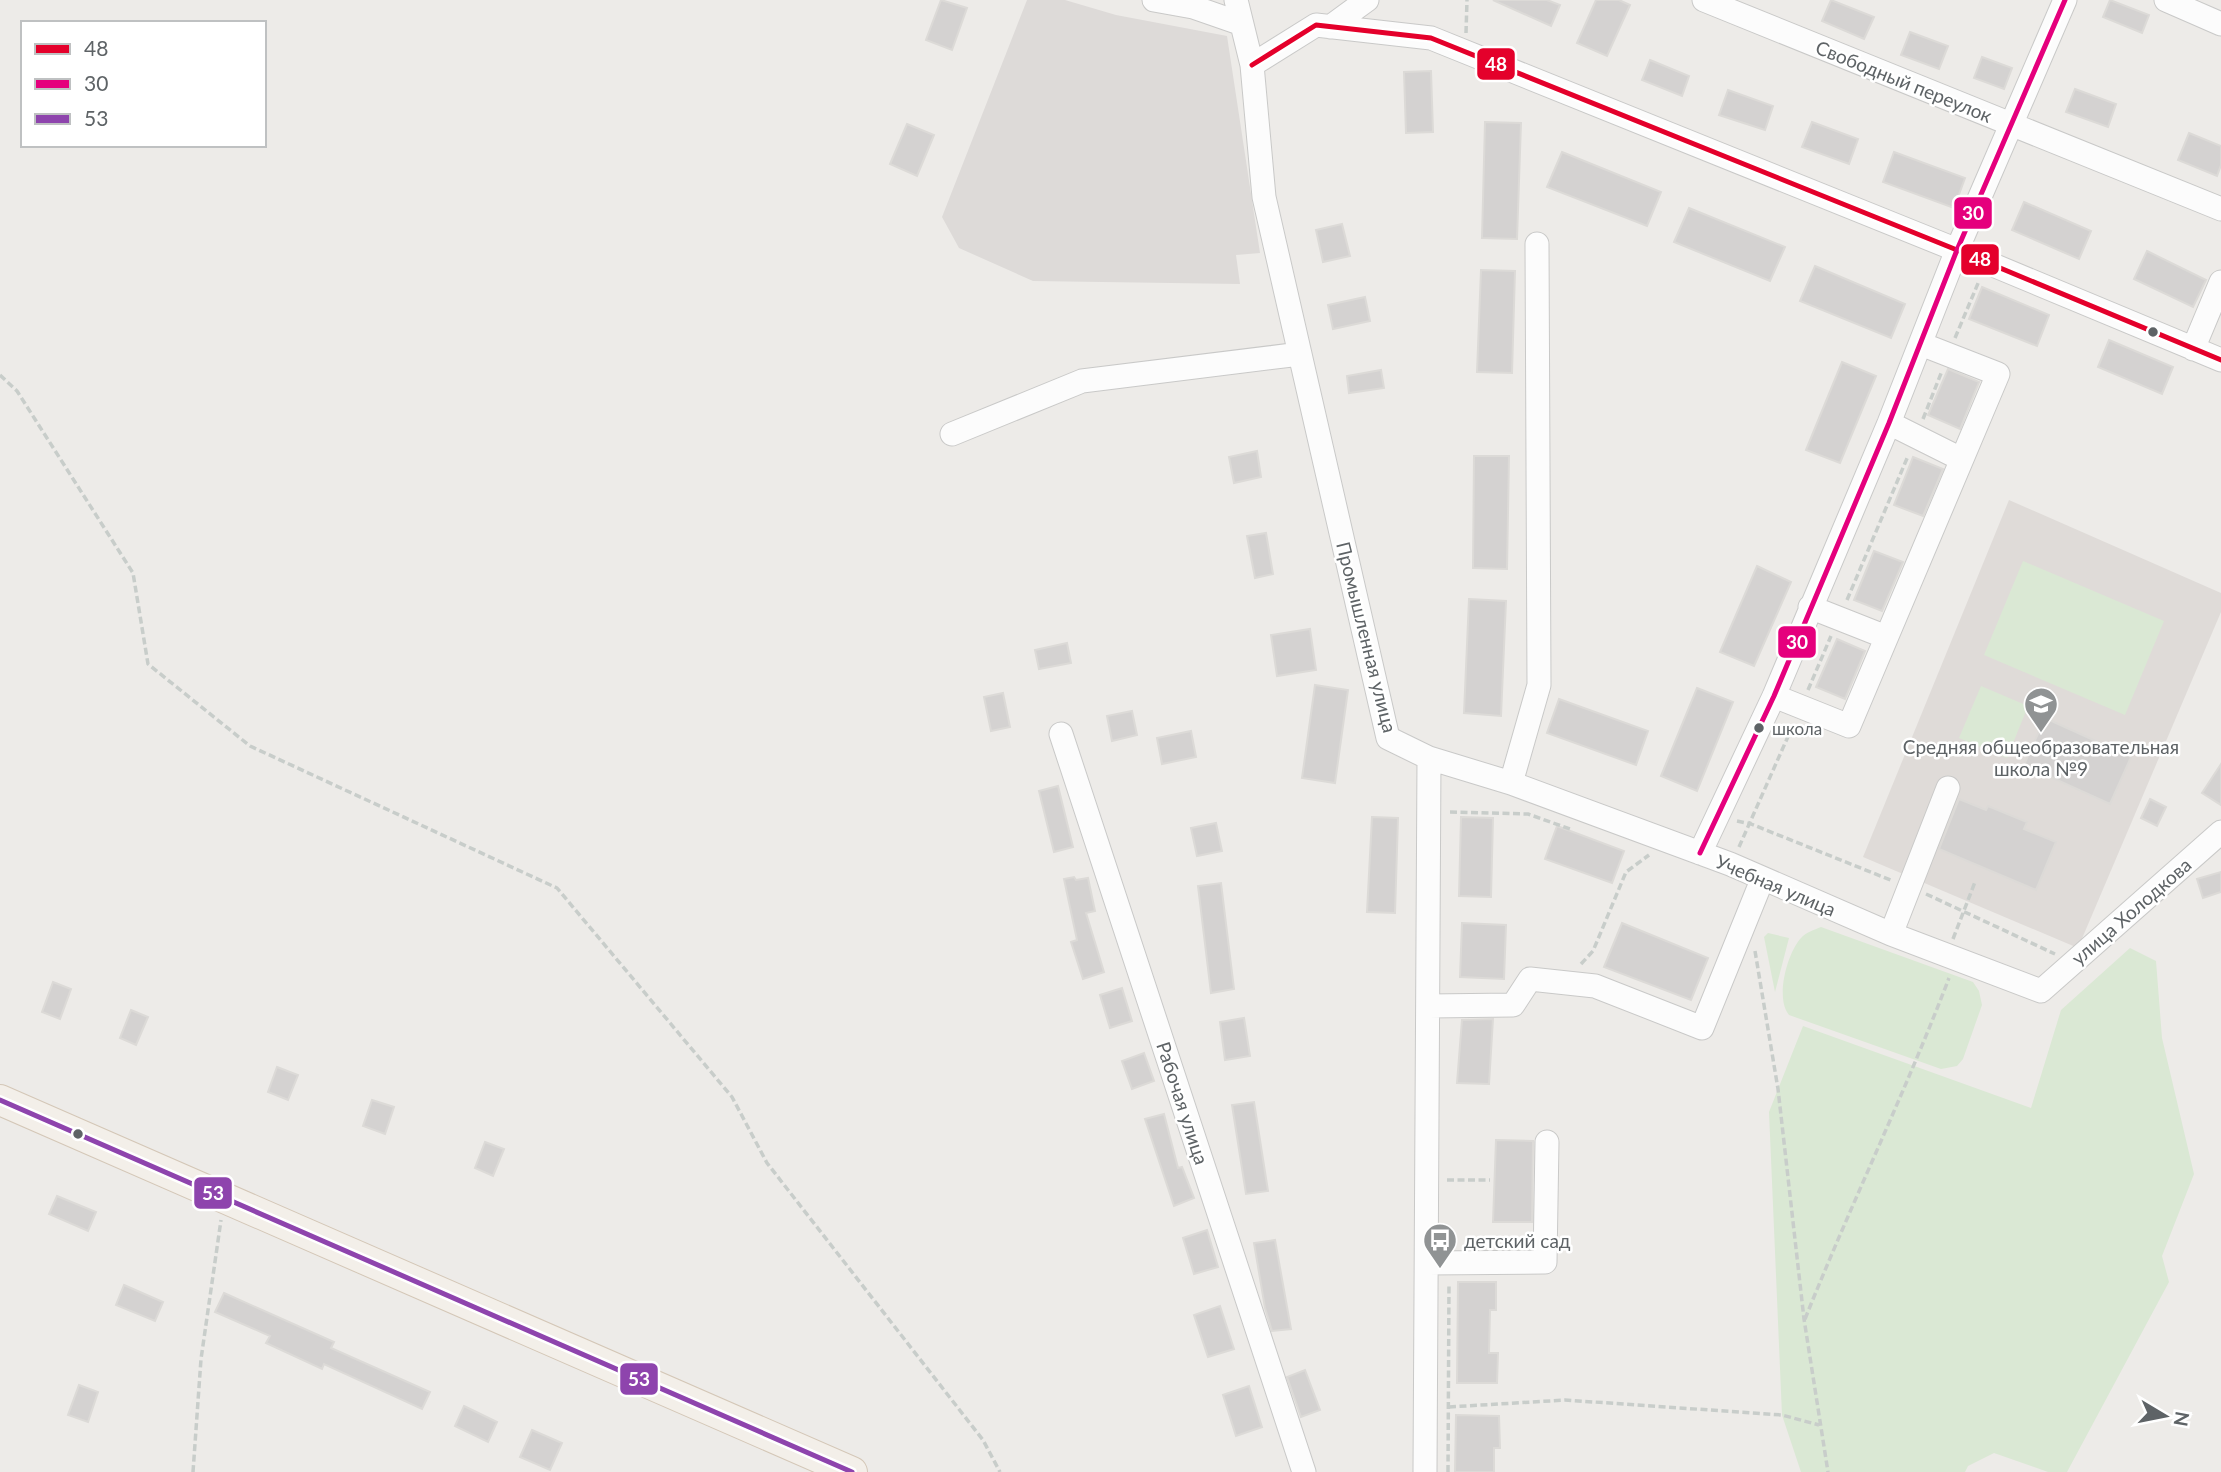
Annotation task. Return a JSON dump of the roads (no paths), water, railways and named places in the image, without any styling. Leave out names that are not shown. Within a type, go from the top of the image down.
[{"type":"main road","points":[[0,1100],[852,1472]]},
{"type":"street","points":[[1154,0],[1193,7],[1242,24]]},
{"type":"street","name":"Промышленная улица","points":[[1236,0],[1252,65],[1264,197],[1388,738],[1429,758]]},
{"type":"street","points":[[1331,27],[1367,0]]},
{"type":"street","name":"Свободный переулок","points":[[1703,0],[2221,209]]},
{"type":"street","points":[[1700,853],[1714,817],[1774,696],[1889,423],[1957,250],[2065,0]]},
{"type":"street","points":[[2166,0],[2221,24]]},
{"type":"street","points":[[1252,65],[1316,25],[1431,38],[1957,250],[2221,360]]},
{"type":"street","points":[[1511,783],[1539,685],[1537,244]]},
{"type":"street","points":[[2193,349],[2221,282]]},
{"type":"street","points":[[1774,696],[1849,726],[1998,374],[1921,344]]},
{"type":"street","points":[[952,435],[1082,381],[1300,355]]},
{"type":"street","points":[[1889,423],[1961,459]]},
{"type":"street","points":[[1810,607],[1886,637]]},
{"type":"street","name":"Рабочая улица","points":[[1061,734],[1304,1472]]},
{"type":"street","points":[[1425,1472],[1429,758]]},
{"type":"street","name":"Учебная улица","points":[[1429,758],[1511,783],[1657,848],[1700,853],[1891,934],[2042,991]]},
{"type":"street","points":[[1891,934],[1948,788]]},
{"type":"street","name":"улица Холодкова","points":[[2042,991],[2221,832]]},
{"type":"street","points":[[1429,1006],[1513,1005],[1530,979],[1595,986],[1702,1028],[1762,880]]},
{"type":"street","points":[[1427,1263],[1545,1262],[1547,1142]]},
{"type":"place","name":"школа","points":[[1759,728]]},
{"type":"place","name":"Средняя общеобразовательная школа №9","points":[[2041,734]]},
{"type":"place","name":"детский сад","points":[[1440,1270]]}]
